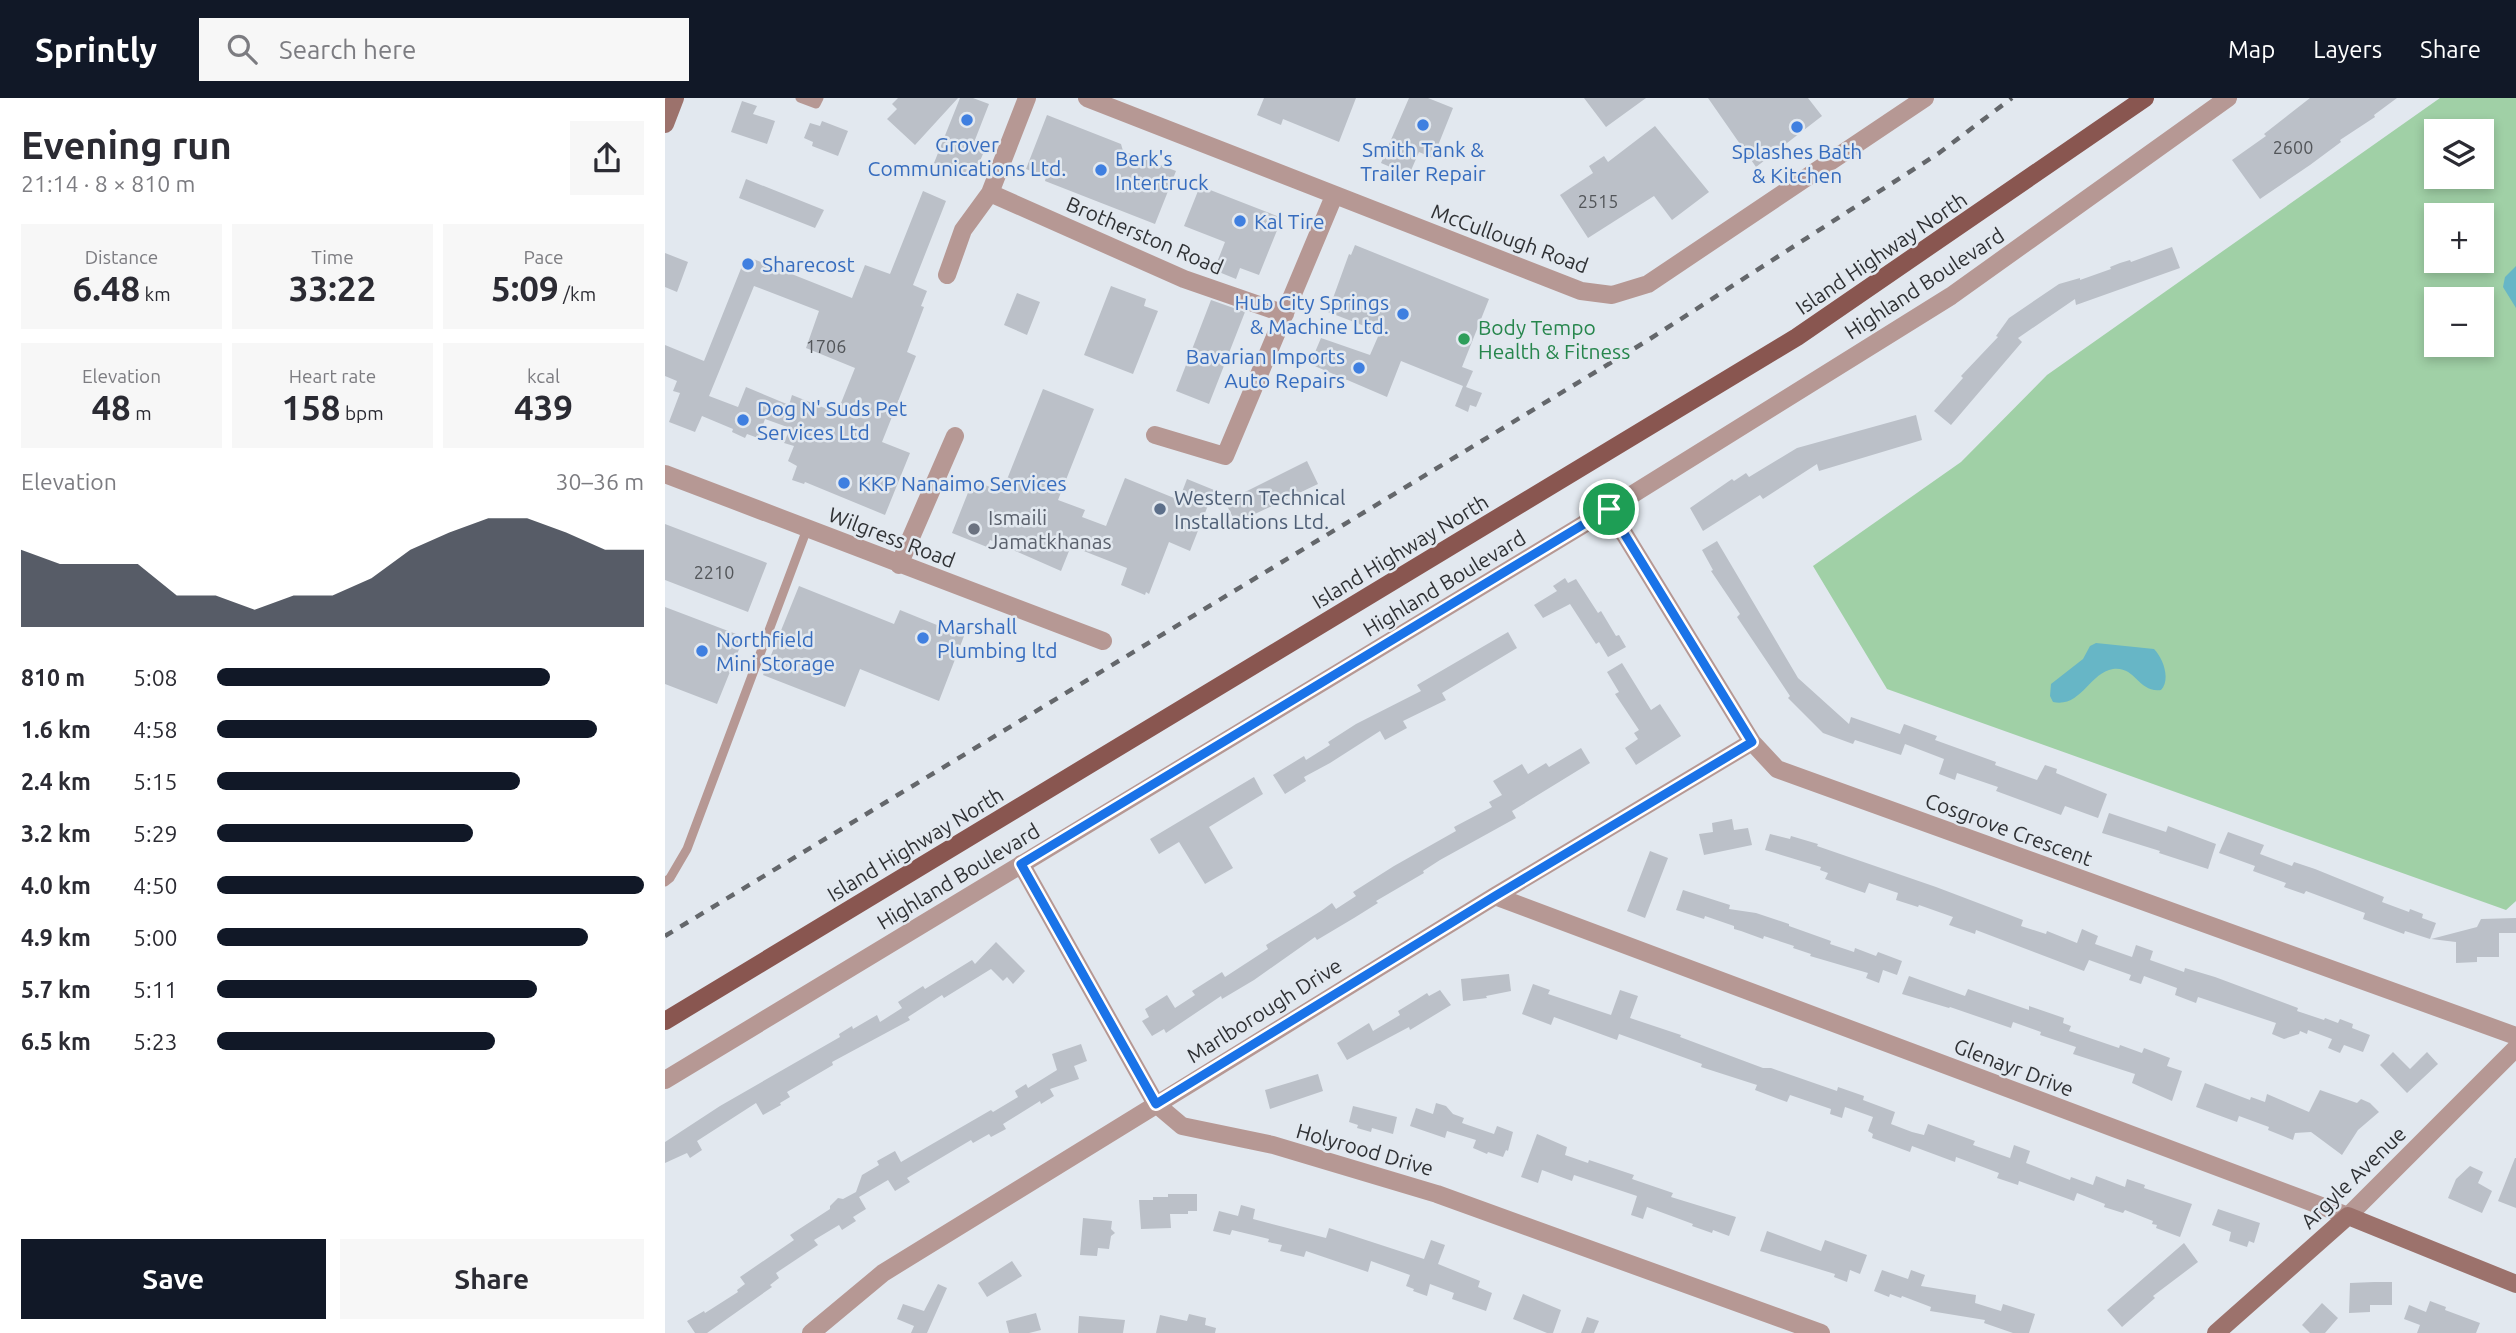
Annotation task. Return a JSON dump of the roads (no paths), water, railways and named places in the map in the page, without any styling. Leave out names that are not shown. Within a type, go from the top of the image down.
[{"type":"main road","name":"Island Highway North","points":[[665,1021],[1797,337],[2145,98]]},
{"type":"street","points":[[665,124],[675,98]]},
{"type":"street","points":[[947,275],[963,230],[990,193],[1027,98]]},
{"type":"street","name":"McCullough Road","points":[[1087,98],[1581,291],[1612,295],[1648,284],[1925,98]]},
{"type":"street","name":"Highland Boulevard","points":[[665,1080],[1609,509],[1951,296],[2228,98]]},
{"type":"street","name":"Brotherston Road","points":[[990,193],[1184,279],[1285,313]]},
{"type":"street","points":[[1155,435],[1225,456],[1334,196]]},
{"type":"street","points":[[899,565],[955,436]]},
{"type":"street","name":"Wilgress Road","points":[[665,474],[1103,641]]},
{"type":"street","name":"Cosgrove Crescent","points":[[1609,509],[1752,742],[1777,769],[2516,1036]]},
{"type":"street","name":"Marlborough Drive","points":[[811,1333],[883,1273],[1495,896],[1752,742]]},
{"type":"street","name":"Holyrood Drive","points":[[1021,864],[1156,1104],[1182,1126],[1273,1145],[1437,1194],[1821,1333]]},
{"type":"street","name":"Glenayr Drive","points":[[1495,896],[2348,1216],[2516,1284]]},
{"type":"street","name":"Argyle Avenue","points":[[2216,1333],[2348,1216],[2516,1048]]},
{"type":"lane","points":[[801,98],[816,104],[819,98]]},
{"type":"lane","points":[[665,882],[687,849],[807,529]]},
{"type":"water","points":[[2516,266],[2516,308],[2503,287],[2505,277]]},
{"type":"water","points":[[2096,643],[2154,649],[2165,669],[2166,675],[2161,690],[2147,688],[2127,671],[2113,669],[2097,677],[2071,700],[2053,702],[2050,696],[2051,684],[2083,659],[2090,646]]},
{"type":"railway","points":[[665,936],[1645,342],[1939,153],[2012,98]]},
{"type":"place","name":"Grover Communications Ltd.","points":[[967,120]]},
{"type":"place","name":"Smith Tank & Trailer Repair","points":[[1423,125]]},
{"type":"place","name":"Splashes Bath & Kitchen","points":[[1797,127]]},
{"type":"place","name":"Berk's Intertruck","points":[[1101,170]]},
{"type":"place","name":"Kal Tire","points":[[1240,221]]},
{"type":"place","name":"Sharecost","points":[[748,264]]},
{"type":"place","name":"Hub City Springs & Machine Ltd.","points":[[1403,314]]},
{"type":"place","name":"Body Tempo Health & Fitness","points":[[1464,339]]},
{"type":"place","name":"Bavarian Imports Auto Repairs","points":[[1359,368]]},
{"type":"place","name":"Dog N' Suds Pet Services Ltd","points":[[743,420]]},
{"type":"place","name":"KKP Nanaimo Services","points":[[844,483]]},
{"type":"place","name":"Western Technical Installations Ltd.","points":[[1160,509]]},
{"type":"place","name":"Ismaili Jamatkhanas","points":[[974,529]]},
{"type":"place","name":"Marshall Plumbing ltd","points":[[923,638]]},
{"type":"place","name":"Northfield Mini Storage","points":[[702,651]]}]
